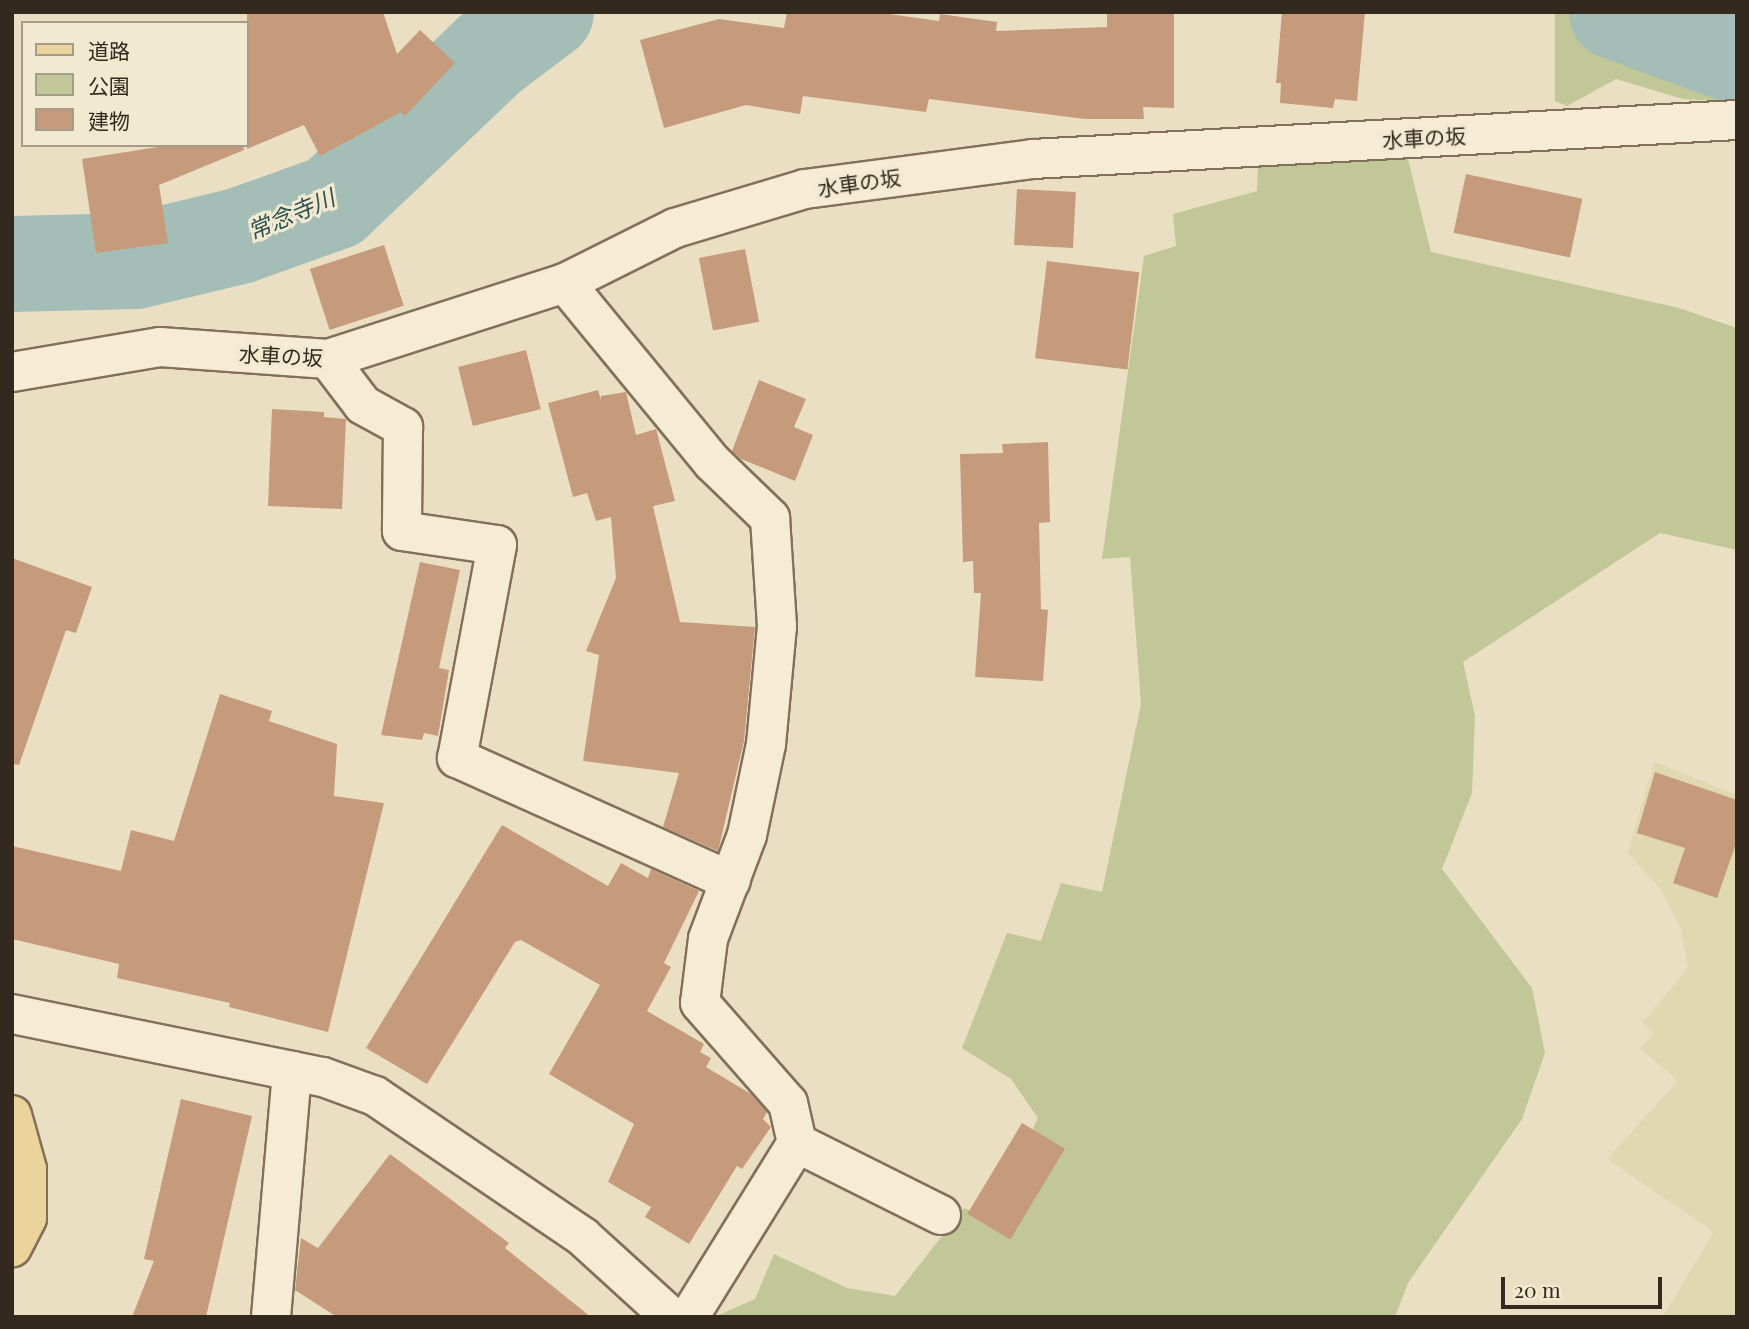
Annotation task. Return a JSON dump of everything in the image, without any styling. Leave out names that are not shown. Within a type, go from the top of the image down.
[{"type":"main road","points":[[12,1115],[27,1169],[27,1218],[12,1247]]},
{"type":"street","name":"水車の坂","points":[[12,372],[160,346],[328,359],[565,283],[676,228],[805,189],[1033,159],[1737,120]]},
{"type":"street","points":[[565,283],[712,462],[770,518],[777,626],[766,744],[747,835],[708,939],[700,1003],[788,1103],[797,1143],[689,1317]]},
{"type":"street","points":[[328,359],[363,405],[403,427],[402,531],[497,544],[457,758],[731,881]]},
{"type":"street","points":[[12,1014],[292,1071],[375,1096],[583,1237],[671,1317]]},
{"type":"street","points":[[271,1317],[292,1071]]},
{"type":"street","points":[[797,1143],[941,1215]]},
{"type":"shaded area","points":[[1654,762],[1737,795],[1737,1317],[1663,1317],[1714,1232],[1607,1159],[1678,1081],[1640,1048],[1654,1034],[1643,1022],[1688,968],[1681,928],[1660,889],[1628,853]]},
{"type":"green space","points":[[1555,12],[1737,12],[1737,102],[1683,99],[1616,79],[1567,106],[1555,101]]},
{"type":"green space","points":[[1408,159],[1431,252],[1679,308],[1737,328],[1737,550],[1660,533],[1463,662],[1475,716],[1472,793],[1442,869],[1532,988],[1545,1053],[1522,1119],[1408,1283],[1395,1317],[714,1317],[755,1299],[774,1254],[847,1288],[895,1296],[964,1208],[990,1218],[1038,1118],[1011,1079],[962,1048],[1007,933],[1041,941],[1061,883],[1102,892],[1141,704],[1130,557],[1102,559],[1144,256],[1176,246],[1173,214],[1257,191],[1258,165]]},
{"type":"building","points":[[247,12],[383,12],[397,54],[420,30],[455,63],[405,116],[401,112],[320,156],[304,125],[247,149]]},
{"type":"building","points":[[787,12],[875,12],[939,21],[940,14],[997,22],[996,31],[1107,27],[1107,12],[1174,12],[1174,108],[1143,107],[1144,119],[1085,119],[929,99],[926,112],[803,96],[800,114],[746,105],[664,128],[640,40],[719,19],[784,28]]},
{"type":"building","points":[[1282,12],[1365,12],[1357,101],[1335,99],[1333,108],[1280,103],[1281,83],[1276,83]]},
{"type":"building","points":[[157,147],[243,147],[244,150],[159,185],[168,243],[96,253],[82,159]]},
{"type":"building","points":[[1466,174],[1582,199],[1570,257],[1454,233]]},
{"type":"building","points":[[1017,189],[1076,192],[1073,248],[1014,245]]},
{"type":"building","points":[[384,245],[404,306],[330,330],[310,269]]},
{"type":"building","points":[[745,249],[759,322],[713,331],[699,258]]},
{"type":"building","points":[[1047,261],[1139,272],[1127,370],[1035,358]]},
{"type":"building","points":[[526,350],[541,409],[473,426],[458,367]]},
{"type":"building","points":[[759,380],[806,399],[794,427],[813,435],[795,481],[741,459],[732,451]]},
{"type":"building","points":[[598,390],[601,400],[601,396],[626,392],[636,435],[656,429],[675,501],[653,506],[680,622],[755,627],[744,741],[718,851],[663,827],[679,773],[583,761],[599,655],[586,651],[616,578],[611,517],[596,521],[587,493],[573,497],[548,403]]},
{"type":"building","points":[[272,409],[324,412],[324,417],[346,419],[342,509],[268,506]]},
{"type":"building","points":[[1048,442],[1050,522],[1039,523],[1041,609],[1048,610],[1043,681],[975,677],[981,593],[974,593],[973,561],[963,562],[960,454],[1003,453],[1002,444]]},
{"type":"building","points":[[12,558],[92,587],[76,633],[66,630],[19,765],[12,764]]},
{"type":"building","points":[[420,562],[460,570],[439,668],[449,670],[438,736],[424,733],[422,740],[381,735]]},
{"type":"building","points":[[220,694],[272,711],[269,721],[337,744],[334,796],[384,803],[328,1032],[229,1007],[230,1003],[117,978],[119,964],[12,939],[12,846],[121,871],[131,830],[174,841]]},
{"type":"building","points":[[1655,772],[1737,800],[1737,841],[1717,898],[1673,883],[1685,848],[1637,833]]},
{"type":"building","points":[[502,825],[608,886],[621,863],[648,878],[651,869],[699,891],[664,963],[671,967],[647,1011],[704,1044],[700,1052],[711,1058],[706,1067],[751,1094],[767,1112],[763,1119],[771,1127],[742,1169],[737,1166],[689,1244],[645,1217],[651,1207],[608,1182],[634,1124],[549,1074],[600,985],[521,940],[515,942],[427,1084],[366,1048]]},
{"type":"building","points":[[181,1099],[252,1116],[206,1317],[132,1317],[154,1261],[144,1259]]},
{"type":"building","points":[[1022,1123],[1065,1149],[1010,1240],[967,1214]]},
{"type":"building","points":[[390,1154],[509,1243],[505,1248],[591,1317],[337,1317],[295,1290],[301,1238],[318,1248]]},
{"type":"waterway","name":"常念寺川","points":[[12,264],[135,261],[239,236],[334,202],[490,54],[546,12]]},
{"type":"waterway","name":"常念寺川","points":[[1617,12],[1737,56]]}]
